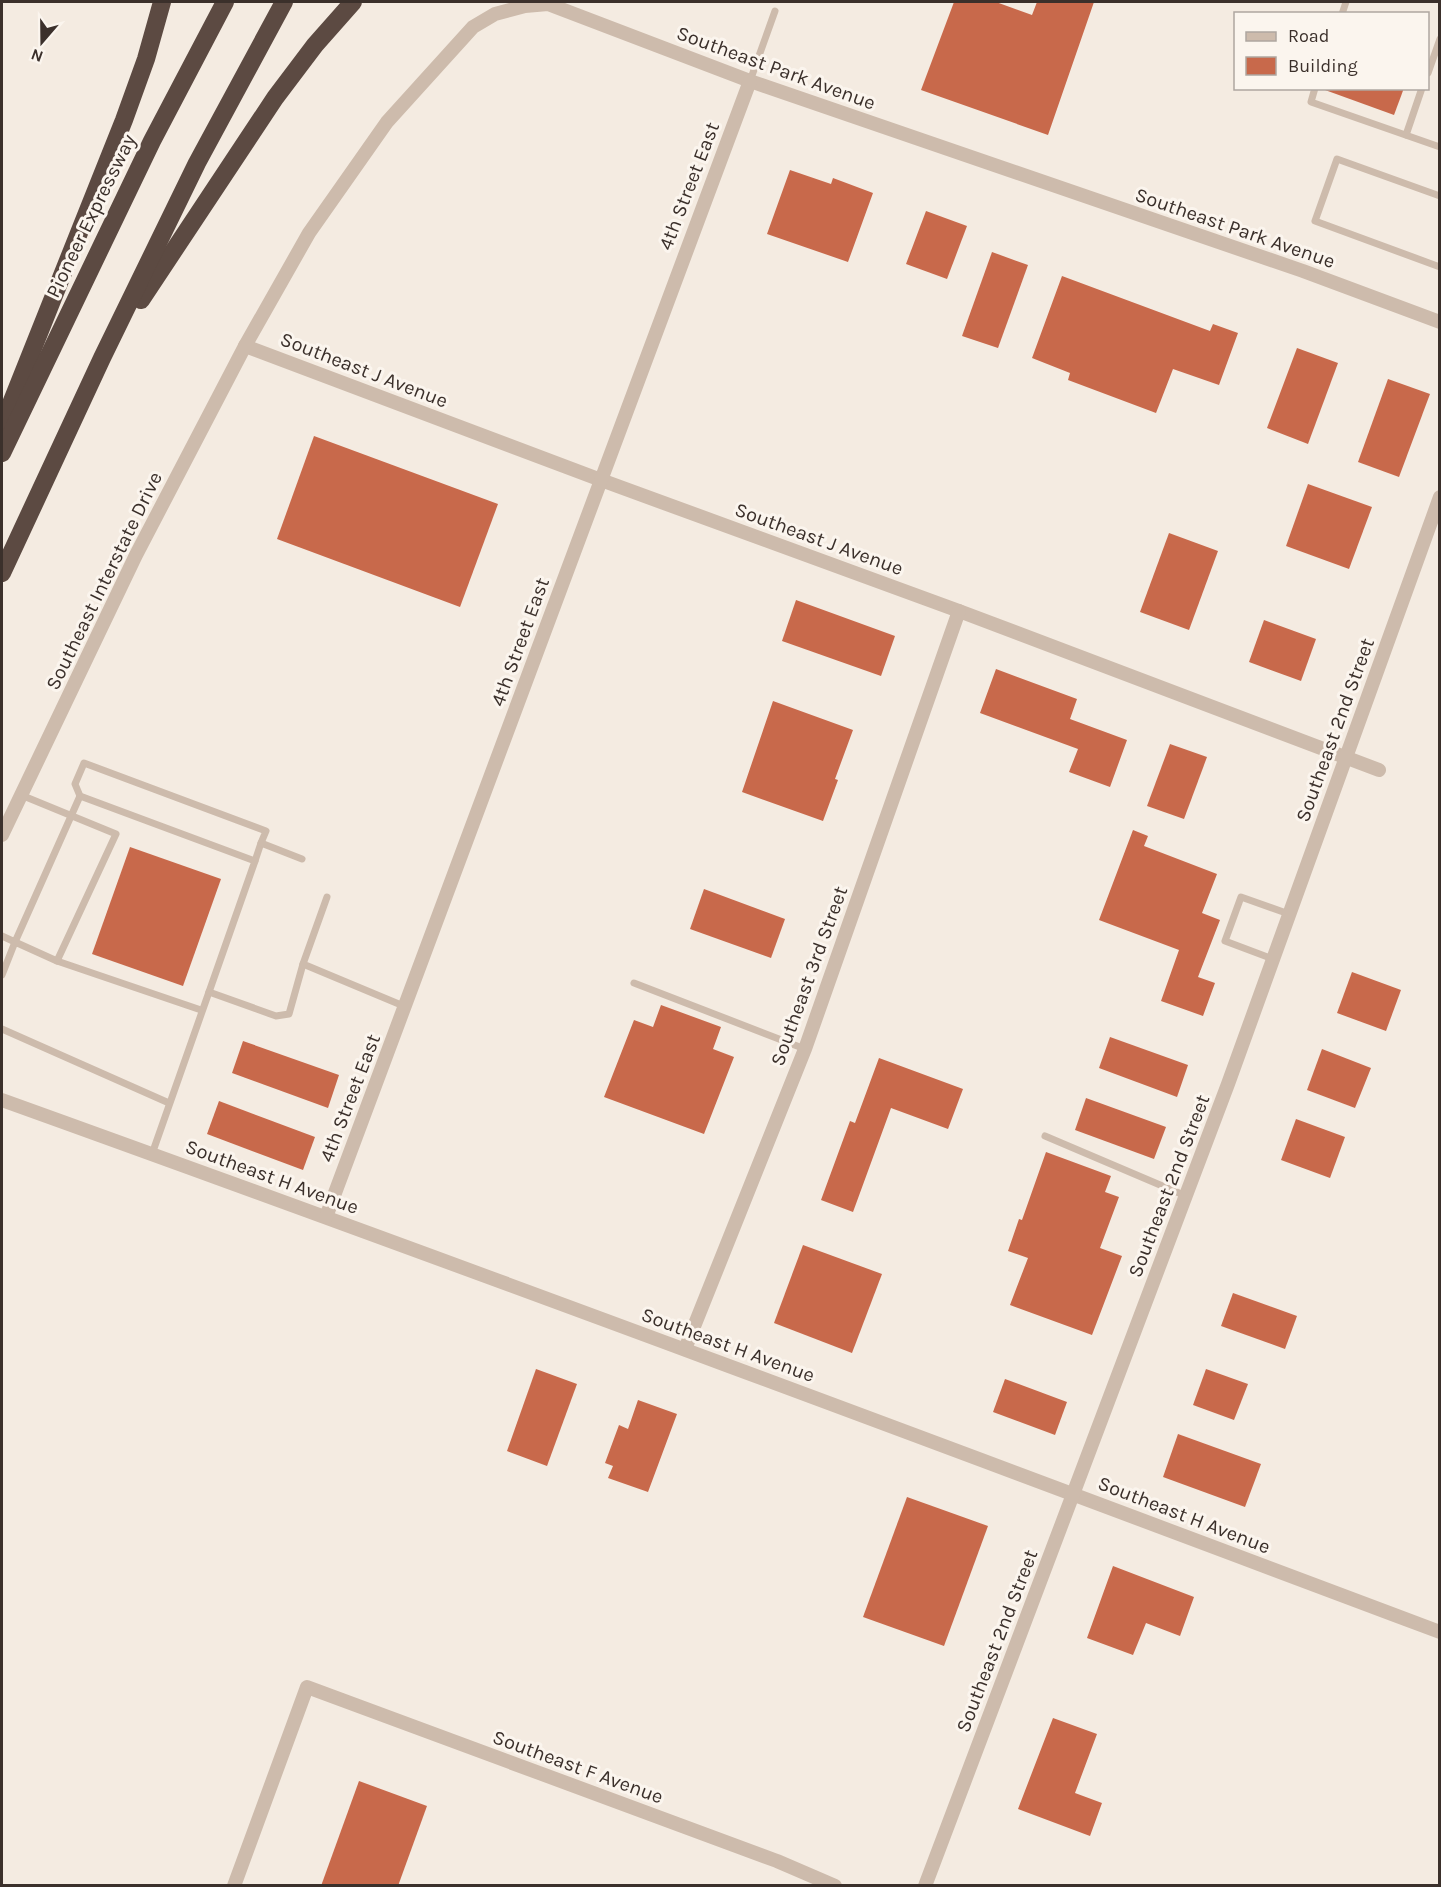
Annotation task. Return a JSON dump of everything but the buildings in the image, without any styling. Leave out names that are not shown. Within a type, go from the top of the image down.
[{"type":"highway","points":[[2,428],[124,120],[146,59],[162,2]]},
{"type":"highway","name":"Pioneer Expressway","points":[[2,453],[152,141],[225,2]]},
{"type":"highway","points":[[2,573],[102,358],[197,163],[284,2]]},
{"type":"highway","points":[[102,358],[275,98],[315,45],[353,2]]},
{"type":"street","name":"Southeast Park Avenue","points":[[245,346],[309,233],[387,122],[473,27],[495,14],[525,6],[548,4],[750,81],[1303,272],[1440,322]]},
{"type":"street","name":"4th Street East","points":[[326,1217],[750,81]]},
{"type":"street","name":"Southeast J Avenue","points":[[245,346],[959,611],[1379,770]]},
{"type":"street","name":"Southeast Interstate Drive","points":[[2,836],[136,555],[245,346]]},
{"type":"street","name":"Southeast 2nd Street","points":[[925,1886],[1186,1196],[1440,497]]},
{"type":"street","name":"Southeast 3rd Street","points":[[685,1349],[804,1049],[959,611]]},
{"type":"street","name":"Southeast H Avenue","points":[[2,1100],[685,1349],[1440,1632]]},
{"type":"street","name":"Southeast F Avenue","points":[[234,1886],[307,1687],[754,1852],[835,1886]]},
{"type":"lane","points":[[750,81],[775,11]]},
{"type":"lane","points":[[1429,70],[1440,39]]},
{"type":"lane","points":[[1314,90],[1311,102],[1440,147]]},
{"type":"lane","points":[[1406,135],[1421,90]]},
{"type":"lane","points":[[1440,196],[1337,159],[1315,221],[1440,267]]},
{"type":"lane","points":[[152,1154],[266,831],[84,763],[75,784],[81,796],[255,861]]},
{"type":"lane","points":[[21,795],[116,834],[57,961]]},
{"type":"lane","points":[[2,975],[81,796]]},
{"type":"lane","points":[[261,843],[302,859]]},
{"type":"lane","points":[[209,992],[276,1016],[289,1014],[303,964],[327,897]]},
{"type":"lane","points":[[1273,959],[1225,941],[1241,897],[1289,914]]},
{"type":"lane","points":[[2,936],[57,961],[201,1010]]},
{"type":"lane","points":[[303,964],[406,1007]]},
{"type":"lane","points":[[634,983],[804,1049]]},
{"type":"lane","points":[[2,1029],[169,1102]]},
{"type":"lane","points":[[1045,1136],[1186,1196]]}]
